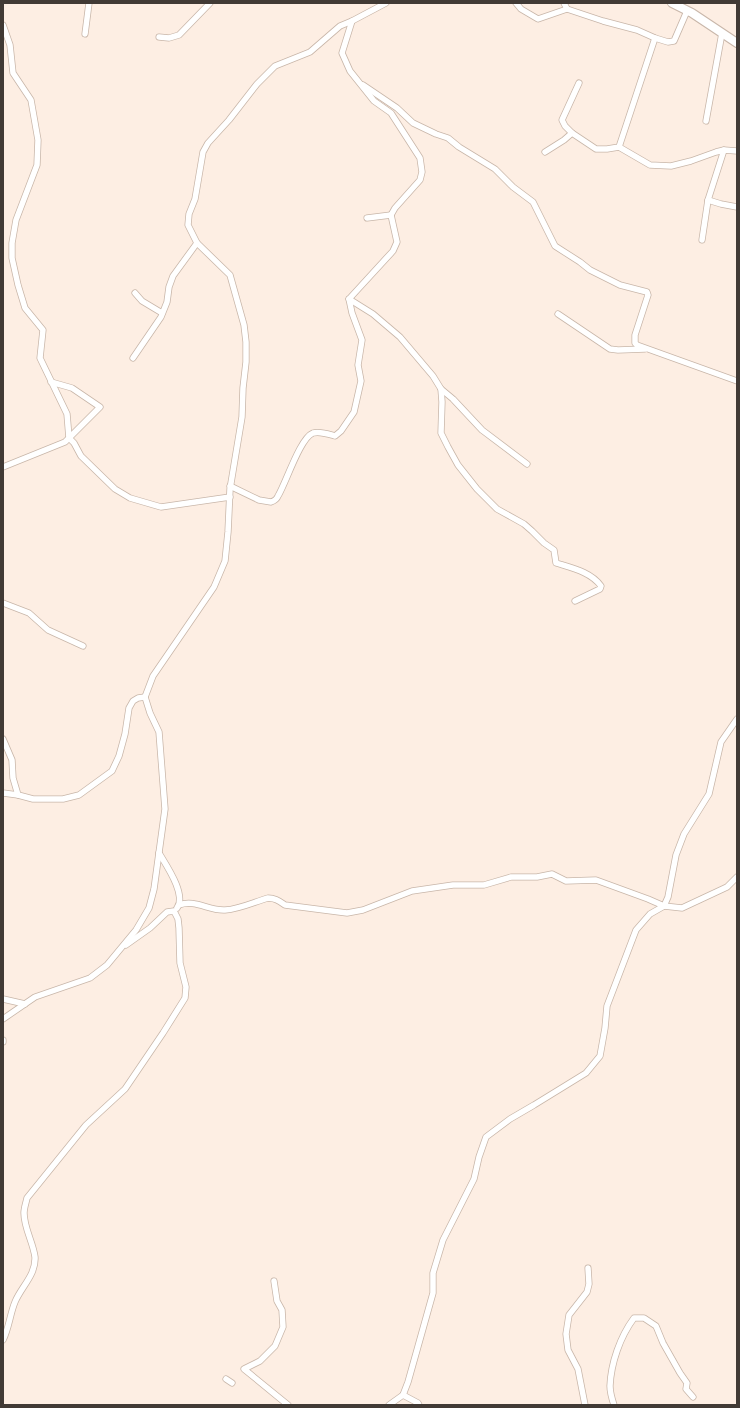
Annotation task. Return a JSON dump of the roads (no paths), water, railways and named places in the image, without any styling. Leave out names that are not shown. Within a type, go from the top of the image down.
[{"type":"street","points":[[85,34],[89,3]]},
{"type":"street","points":[[159,37],[168,38],[179,35],[210,3]]},
{"type":"street","points":[[3,1019],[35,996],[90,978],[107,966],[136,930],[149,908],[154,889],[165,809],[159,732],[150,714],[145,697],[153,676],[214,588],[225,561],[230,486],[242,417],[246,362],[244,324],[230,275],[197,243],[188,225],[195,200],[203,152],[208,143],[229,120],[257,84],[276,66],[310,52],[340,26],[386,3]]},
{"type":"street","points":[[516,3],[521,9],[538,19],[567,9],[637,30],[668,42],[674,41],[688,11]]},
{"type":"street","points":[[564,3],[567,9]]},
{"type":"street","points":[[672,3],[688,11],[737,43]]},
{"type":"street","points":[[349,298],[393,251],[397,242],[391,215],[395,208],[420,180],[422,172],[420,158],[391,113],[374,101],[350,71],[342,53],[352,21]]},
{"type":"street","points":[[3,25],[10,45],[13,73],[31,100],[38,140],[37,165],[16,220],[12,243],[12,258],[25,308],[42,330],[40,358],[67,414],[69,438],[74,443],[81,456],[115,489],[130,498],[161,507],[230,497]]},
{"type":"street","points":[[706,121],[722,33]]},
{"type":"street","points":[[619,147],[655,38]]},
{"type":"street","points":[[579,83],[562,120],[565,126],[572,132],[596,149],[619,147],[650,165],[671,166],[724,150],[737,151]]},
{"type":"street","points":[[359,84],[362,84],[397,108],[413,123],[448,138],[459,147],[495,169],[513,187],[533,202],[555,246],[590,270],[620,285],[647,292],[648,295],[635,335],[635,343],[737,381]]},
{"type":"street","points":[[545,152],[564,140],[572,132]]},
{"type":"street","points":[[702,240],[708,200],[724,150]]},
{"type":"street","points":[[708,200],[737,207]]},
{"type":"street","points":[[367,218],[391,215]]},
{"type":"street","points":[[133,358],[161,317],[167,302],[169,287],[173,276],[197,243]]},
{"type":"street","points":[[135,293],[142,301],[162,313]]},
{"type":"street","points":[[230,486],[259,500],[271,502],[278,497],[306,439],[313,433],[323,432],[335,436],[341,431],[354,412],[361,381],[358,365],[362,340],[352,314],[349,298]]},
{"type":"street","points":[[349,298],[373,314],[400,337],[433,376],[441,389],[453,399],[482,430],[527,464]]},
{"type":"street","points":[[558,314],[610,349],[618,350],[648,348]]},
{"type":"street","points":[[3,467],[65,442],[100,406],[72,388],[51,382]]},
{"type":"street","points":[[441,389],[441,433],[458,465],[477,489],[497,509],[524,524],[544,543],[554,550],[556,563],[587,574],[596,579],[601,586],[600,589],[575,601]]},
{"type":"street","points":[[3,603],[29,613],[48,630],[83,646]]},
{"type":"street","points":[[3,793],[33,799],[63,799],[79,795],[112,771],[119,756],[125,734],[129,708],[133,701],[138,698],[145,697]]},
{"type":"street","points":[[389,1405],[403,1395],[408,1382],[433,1293],[433,1273],[443,1240],[474,1179],[479,1157],[486,1137],[510,1118],[586,1073],[600,1056],[607,1006],[636,930],[650,914],[664,906],[668,897],[676,854],[684,834],[709,794],[721,742],[737,719]]},
{"type":"street","points":[[3,739],[12,760],[13,778],[18,795]]},
{"type":"street","points":[[159,853],[169,868],[180,892],[179,905]]},
{"type":"street","points":[[120,949],[150,928],[167,912],[174,911],[179,905],[185,903],[224,910],[271,898],[284,905],[347,913],[363,910],[412,891],[453,885],[484,885],[511,877],[537,877],[552,874],[566,881],[596,880],[664,906],[682,908],[727,887],[737,877]]},
{"type":"street","points":[[3,1340],[15,1301],[28,1281],[35,1259],[25,1224],[24,1212],[27,1198],[86,1125],[125,1089],[185,998],[186,987],[180,963],[178,919],[174,911]]},
{"type":"street","points":[[3,999],[25,1004]]},
{"type":"street","points":[[585,1405],[578,1369],[568,1350],[566,1334],[569,1316],[587,1292],[589,1284],[588,1268]]},
{"type":"street","points":[[274,1281],[276,1301],[282,1310],[283,1327],[275,1346],[260,1360],[244,1369],[288,1405]]},
{"type":"street","points":[[614,1405],[610,1388],[612,1368],[627,1328],[634,1318],[644,1318],[656,1326],[663,1343],[687,1383],[686,1389],[693,1397]]},
{"type":"street","points":[[226,1379],[232,1383]]},
{"type":"street","points":[[403,1395],[419,1405]]}]
